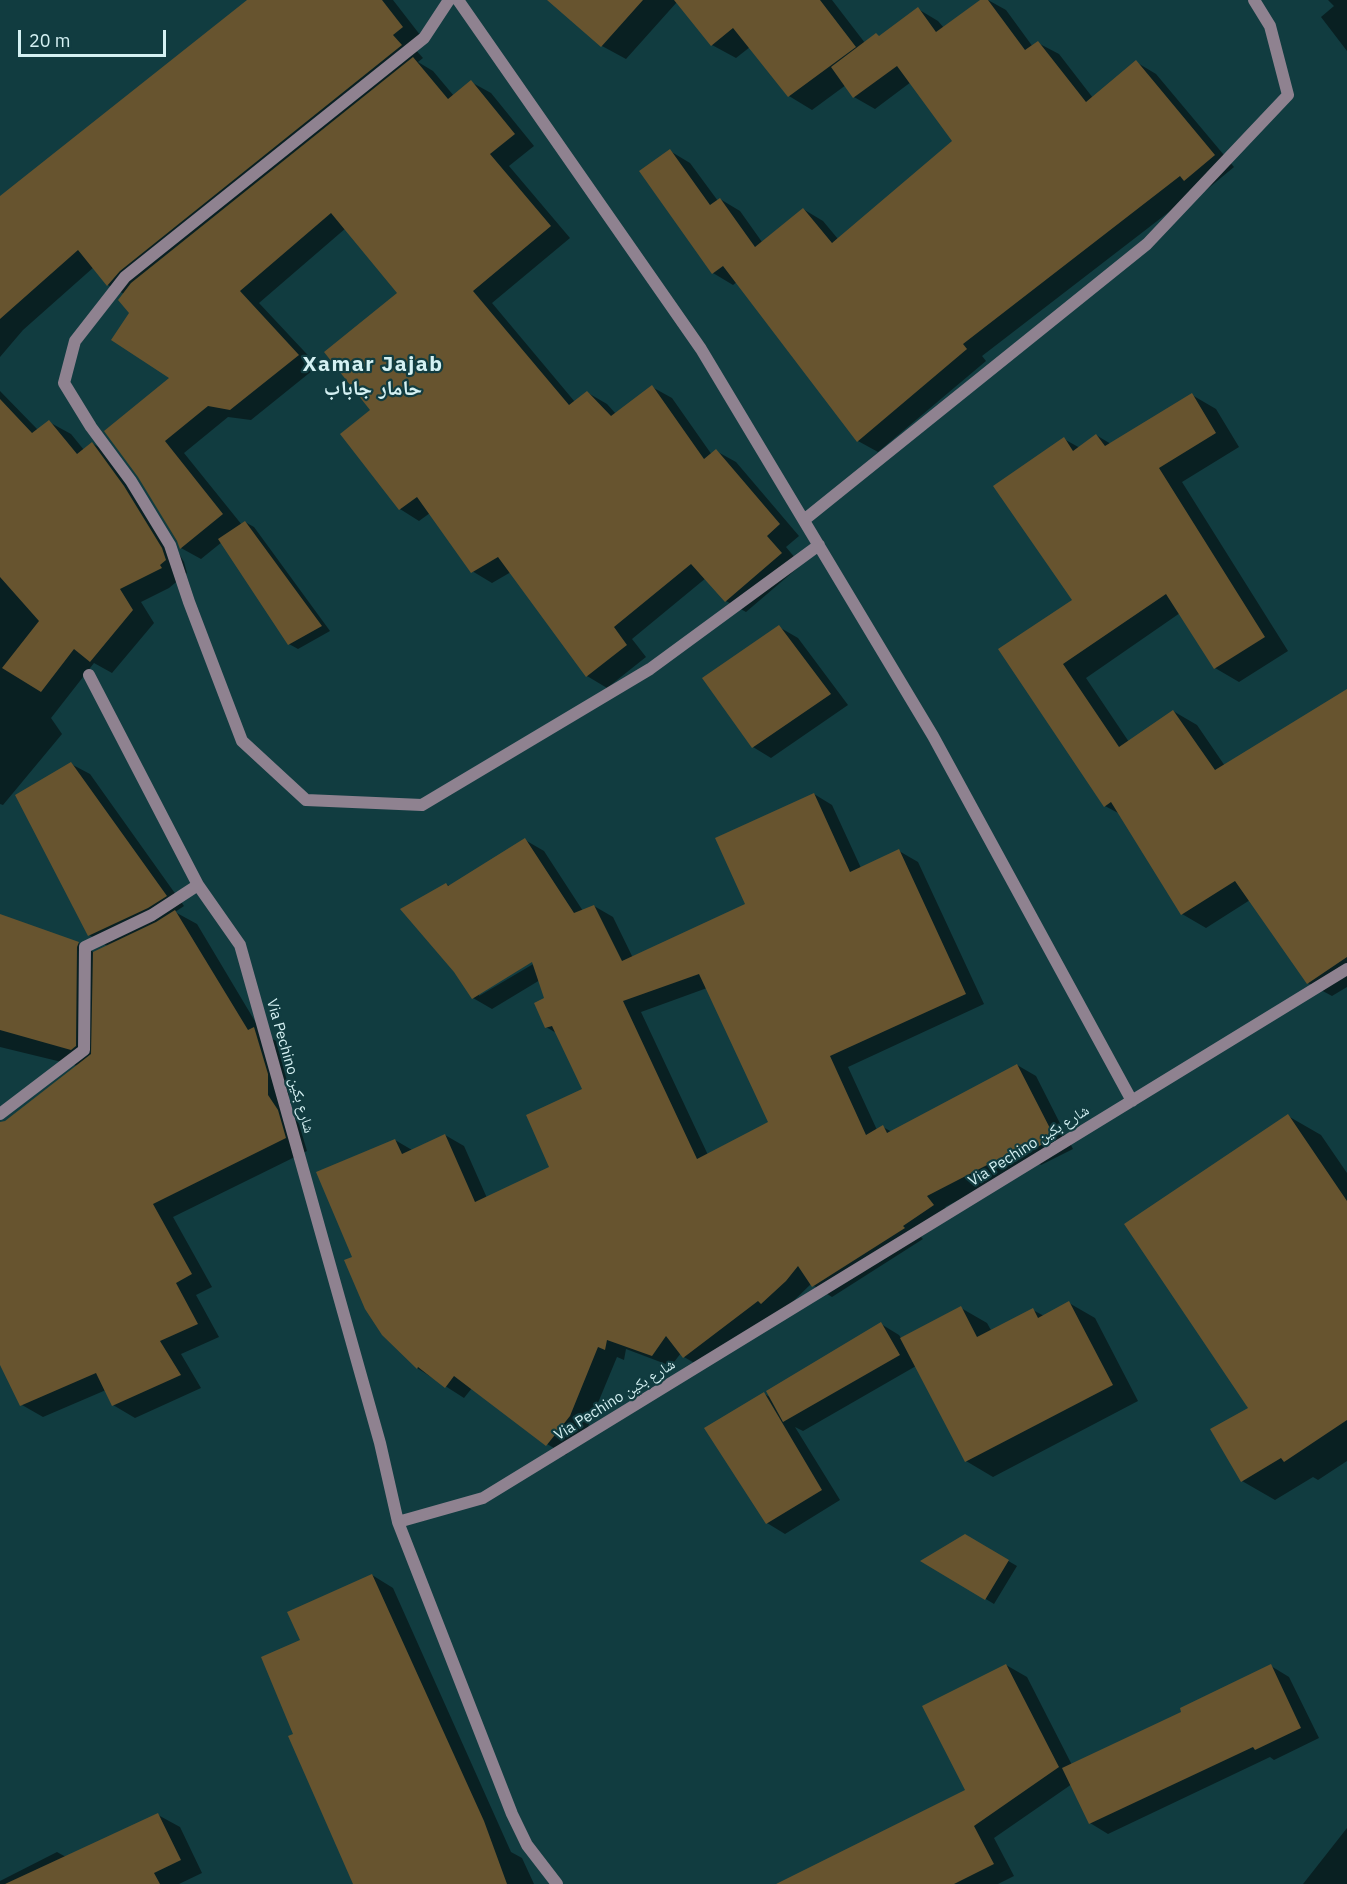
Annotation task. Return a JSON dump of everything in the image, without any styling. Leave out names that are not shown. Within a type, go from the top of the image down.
[{"type":"street","points":[[449,0],[424,38],[125,277],[75,341],[64,383],[91,427],[131,481],[170,545],[189,602],[242,741],[306,800],[422,805],[650,669],[819,545]]},
{"type":"street","points":[[458,0],[701,349],[933,736],[1132,1101]]},
{"type":"street","points":[[804,520],[1147,244],[1288,95],[1270,26],[1254,0]]},
{"type":"street","name":"Via Pechino شارع بكين","points":[[89,675],[198,885],[240,945],[380,1443],[398,1522],[483,1498],[1347,969]]},
{"type":"street","points":[[0,1114],[84,1050],[85,947],[152,915],[198,885]]},
{"type":"street","points":[[398,1522],[512,1814],[527,1845],[557,1884]]},
{"type":"building","points":[[247,0],[382,0],[403,27],[393,35],[402,45],[120,271],[107,286],[78,250],[0,319],[0,196]]},
{"type":"building","points":[[547,0],[643,0],[601,47]]},
{"type":"building","points":[[674,0],[820,0],[856,47],[788,97],[733,28],[711,46]]},
{"type":"building","points":[[980,0],[988,0],[1025,50],[1038,41],[1086,102],[1136,60],[1215,155],[1184,181],[1180,176],[963,344],[967,349],[857,442],[723,266],[712,274],[639,171],[670,149],[710,205],[720,198],[755,247],[803,208],[832,243],[952,141],[897,66],[853,98],[831,67],[876,33],[879,36],[918,7],[936,32]]},
{"type":"building","points":[[413,57],[448,99],[471,80],[515,134],[490,154],[551,226],[473,291],[569,405],[587,391],[611,416],[652,385],[704,459],[716,449],[780,524],[767,536],[782,553],[725,602],[691,564],[614,627],[627,645],[586,677],[498,557],[471,573],[417,497],[399,510],[340,434],[370,410],[324,352],[397,293],[331,213],[240,291],[299,355],[230,410],[208,406],[165,441],[223,514],[180,549],[138,477],[104,431],[169,378],[111,340],[129,313],[118,300],[131,283]]},
{"type":"building","points":[[1192,393],[1216,433],[1159,468],[1265,637],[1214,669],[1166,594],[1063,664],[1119,747],[1173,710],[1215,770],[1347,689],[1347,957],[1307,984],[1235,881],[1181,915],[1111,802],[1104,807],[998,649],[1072,600],[993,486],[1064,437],[1073,451],[1096,434],[1105,446]]},
{"type":"building","points":[[0,399],[32,433],[49,420],[77,454],[92,442],[124,486],[162,548],[166,560],[160,565],[162,568],[120,589],[133,610],[90,662],[74,649],[41,692],[2,668],[39,621],[0,577]]},
{"type":"building","points":[[245,521],[322,626],[288,645],[218,539]]},
{"type":"building","points":[[779,625],[831,694],[752,748],[702,678]]},
{"type":"building","points":[[71,762],[167,896],[148,908],[88,936],[15,795]]},
{"type":"building","points":[[814,793],[850,872],[899,849],[966,994],[830,1056],[866,1135],[883,1125],[887,1133],[1017,1064],[1055,1138],[1021,1155],[1018,1149],[927,1196],[934,1205],[903,1226],[905,1228],[812,1287],[798,1266],[786,1281],[761,1304],[758,1301],[683,1358],[666,1336],[652,1356],[607,1340],[605,1350],[598,1347],[570,1416],[546,1446],[454,1376],[445,1388],[418,1367],[417,1369],[382,1335],[365,1309],[344,1260],[352,1257],[316,1172],[395,1139],[402,1154],[445,1134],[475,1202],[549,1167],[526,1115],[582,1089],[552,1026],[545,1028],[534,1003],[544,998],[532,962],[472,999],[454,972],[400,909],[446,883],[448,886],[525,838],[574,913],[594,905],[622,961],[745,904],[715,838]],"holes":[[[699,974],[768,1122],[697,1159],[623,1001]]]},
{"type":"building","points":[[175,910],[248,1030],[254,1027],[268,1074],[268,1095],[278,1110],[286,1138],[153,1204],[192,1274],[176,1283],[198,1324],[160,1341],[181,1375],[112,1406],[96,1373],[20,1406],[0,1365],[0,1122],[5,1121],[91,1054],[93,952],[156,922]]},
{"type":"building","points":[[0,914],[79,942],[77,947],[76,1046],[71,1050],[0,1030]]},
{"type":"building","points":[[1288,1114],[1347,1201],[1347,1420],[1284,1462],[1281,1458],[1241,1482],[1210,1429],[1248,1408],[1124,1224]]},
{"type":"building","points":[[1069,1301],[1113,1385],[965,1462],[900,1338],[961,1306],[977,1337],[1033,1308],[1038,1318]]},
{"type":"building","points":[[881,1322],[900,1355],[783,1422],[766,1391]]},
{"type":"building","points":[[764,1392],[822,1490],[766,1524],[704,1428]]},
{"type":"building","points":[[965,1534],[1009,1560],[985,1600],[920,1561]]},
{"type":"building","points":[[372,1574],[484,1821],[507,1884],[353,1884],[288,1736],[293,1734],[261,1657],[300,1640],[287,1612]]},
{"type":"building","points":[[1006,1664],[1059,1767],[974,1826],[994,1864],[954,1884],[776,1884],[965,1790],[922,1706]]},
{"type":"building","points":[[1271,1664],[1301,1728],[1255,1750],[1253,1747],[1089,1824],[1062,1768],[1181,1712],[1180,1708]]},
{"type":"building","points":[[158,1813],[181,1860],[154,1873],[160,1884],[5,1884]]},
{"type":"district","name":"Xamar Jajab حامار جاباب","points":[[373,377]]}]
